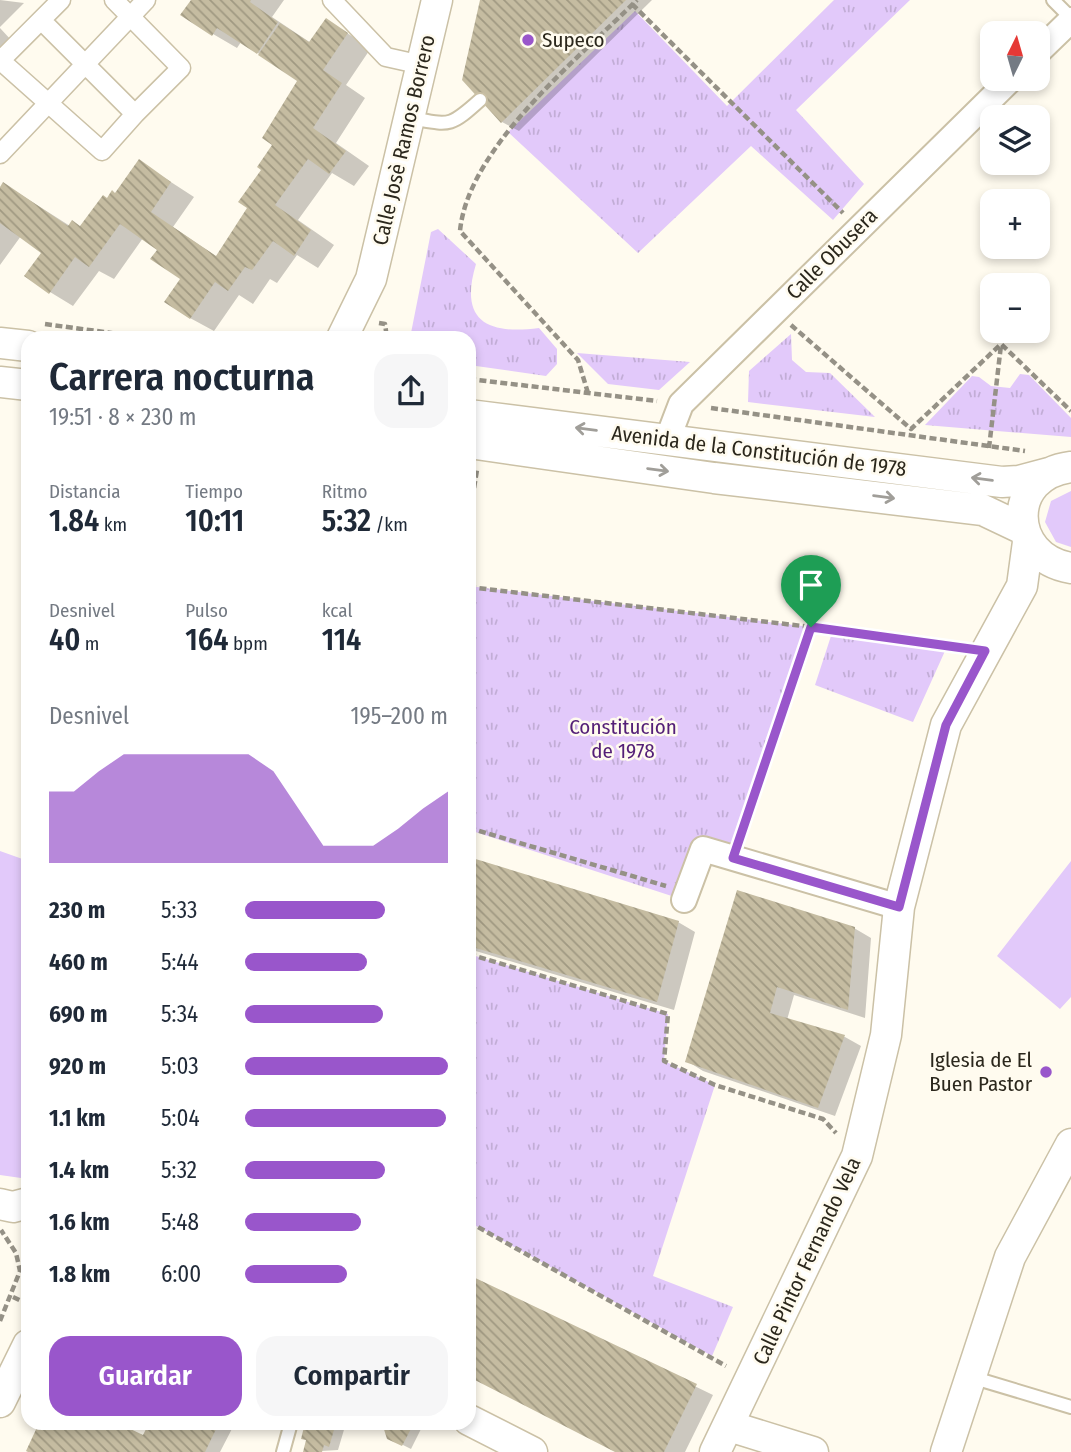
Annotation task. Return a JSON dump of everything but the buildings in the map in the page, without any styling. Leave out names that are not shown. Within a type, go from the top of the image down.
[{"type":"street","points":[[61,0],[0,61],[102,151],[181,68],[114,0]]},
{"type":"street","points":[[0,154],[146,0]]},
{"type":"street","points":[[332,0],[386,57],[422,65]]},
{"type":"street","name":"Calle Josè Ramos Borrero","points":[[345,331],[371,279],[437,0]]},
{"type":"street","points":[[1050,40],[1071,19]]},
{"type":"street","points":[[41,20],[135,114]]},
{"type":"street","name":"Calle Obusera","points":[[667,438],[681,404],[999,91]]},
{"type":"street","name":"Calle Josè Ramos Borrero","points":[[371,279],[375,298],[371,331]]},
{"type":"street","points":[[0,343],[21,338]]},
{"type":"street","points":[[0,382],[21,384]]},
{"type":"street","name":"Avenida de la Constitución de 1978","points":[[476,416],[986,479],[1019,481],[1052,464]]},
{"type":"street","name":"Avenida de la Constitución de 1978","points":[[476,444],[714,478],[983,510],[1026,536],[1046,561],[1071,569]]},
{"type":"street","name":"Calle Pintor Fernando Vela","points":[[715,1452],[857,1156],[886,1035],[899,907],[946,725],[1022,586],[1026,536],[1022,516],[1030,491],[1052,464]]},
{"type":"street","points":[[1022,586],[1035,586],[1071,569]]},
{"type":"street","points":[[685,896],[702,849],[899,907]]},
{"type":"street","points":[[946,1452],[1010,1257],[1071,1144]]},
{"type":"street","points":[[0,1402],[21,1359]]},
{"type":"street","points":[[476,1424],[532,1452]]},
{"type":"street","points":[[729,1426],[813,1452]]},
{"type":"lane","points":[[1053,0],[1071,19]]},
{"type":"lane","points":[[409,118],[446,124],[456,121],[480,100]]},
{"type":"lane","points":[[970,1377],[1071,1407]]},
{"type":"lane","points":[[283,1452],[289,1430]]},
{"type":"path","points":[[588,393],[578,360],[460,231],[462,210],[503,134],[634,2],[858,228]]},
{"type":"path","points":[[775,310],[911,429],[1001,344]]},
{"type":"path","points":[[1001,344],[1071,411]]},
{"type":"path","points":[[986,479],[1001,344]]},
{"type":"path","points":[[476,380],[681,404],[989,447],[1052,464]]},
{"type":"path","points":[[476,587],[985,651]]},
{"type":"path","points":[[733,858],[811,627]]},
{"type":"path","points":[[476,830],[685,896]]},
{"type":"path","points":[[476,956],[668,1014],[664,1061],[715,1085],[823,1118],[857,1156]]},
{"type":"path","points":[[0,1321],[13,1297],[20,1271],[16,1254],[1,1233],[14,1208]]},
{"type":"path","points":[[476,1226],[712,1356],[750,1383]]},
{"type":"path","points":[[13,1297],[21,1301]]},
{"type":"green space","points":[[834,0],[910,0],[796,110],[864,184],[833,220],[751,146],[638,253],[508,132],[635,11],[727,106]]},
{"type":"green space","points":[[438,229],[476,264],[471,299],[474,311],[481,320],[504,329],[539,328],[557,349],[557,364],[546,376],[476,366],[476,331],[411,331],[431,232]]},
{"type":"green space","points":[[791,334],[792,360],[806,372],[830,373],[875,417],[748,402],[749,371]]},
{"type":"green space","points":[[577,353],[690,362],[659,390],[608,384]]},
{"type":"green space","points":[[1020,374],[1029,375],[1071,418],[1071,437],[925,425],[972,376],[979,377],[991,386],[1010,388]]},
{"type":"green space","points":[[1071,491],[1071,547],[1056,542],[1045,522],[1051,501]]},
{"type":"green space","name":"Constitución de 1978","points":[[476,587],[811,627],[733,858],[703,849],[684,900],[476,832]]},
{"type":"green space","points":[[831,636],[945,651],[913,722],[815,685]]},
{"type":"green space","points":[[0,851],[21,858],[21,1178],[0,1175]]},
{"type":"green space","points":[[1071,861],[1071,997],[1060,1009],[997,956]]},
{"type":"green space","points":[[476,956],[668,1014],[664,1061],[715,1085],[653,1276],[733,1307],[712,1356],[476,1226]]},
{"type":"place","name":"Supeco","points":[[528,40]]},
{"type":"place","name":"Iglesia de El Buen Pastor","points":[[1046,1072]]},
{"type":"route","points":[[811,627],[985,651],[946,725],[899,907],[733,858],[811,627]]}]
